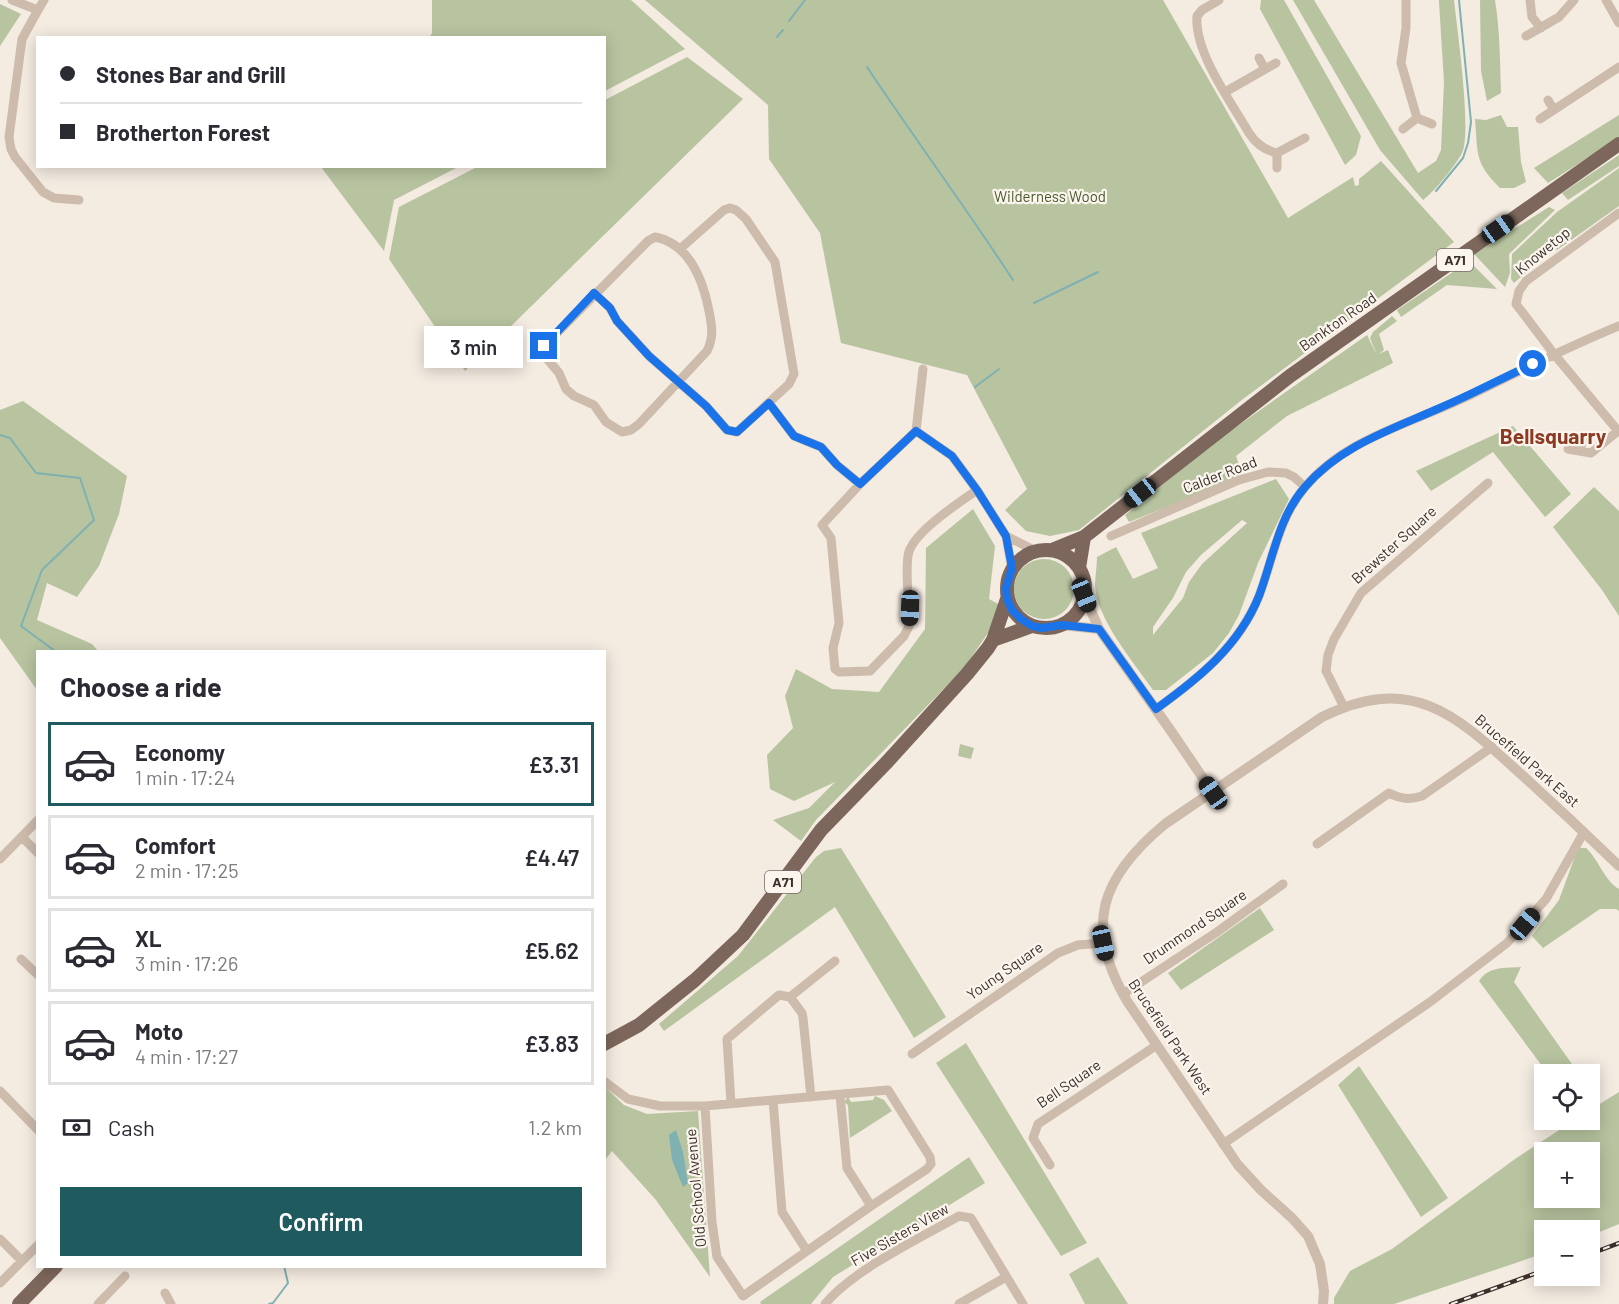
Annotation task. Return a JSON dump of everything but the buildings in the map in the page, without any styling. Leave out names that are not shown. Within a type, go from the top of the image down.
[{"type":"main road","name":"Bankton Road","points":[[1052,550],[1084,537],[1290,376],[1619,144]]},
{"type":"main road","points":[[1079,568],[1084,537]]},
{"type":"main road","points":[[993,640],[1032,626],[1052,628],[1062,625],[1073,617],[1080,607],[1084,595],[1083,576],[1079,568],[1063,553],[1052,550]]},
{"type":"main road","name":"A71","points":[[1036,551],[1052,550]]},
{"type":"main road","points":[[1012,568],[1026,554],[1036,551]]},
{"type":"main road","name":"A71","points":[[606,1043],[639,1025],[695,980],[743,935],[821,831],[967,674],[993,640],[1007,599],[1006,588],[1012,568]]},
{"type":"main road","points":[[1007,599],[1012,610],[1032,626]]},
{"type":"main road","points":[[19,1304],[54,1268]]},
{"type":"street","points":[[12,0],[38,10]]},
{"type":"street","points":[[44,0],[22,39],[9,137],[11,149],[44,192],[54,198],[79,200]]},
{"type":"street","points":[[1406,0],[1406,28],[1401,63],[1417,118]]},
{"type":"street","points":[[1530,0],[1532,17],[1541,28]]},
{"type":"street","points":[[1526,36],[1559,17],[1574,0]]},
{"type":"street","points":[[1606,0],[1619,23]]},
{"type":"street","points":[[1214,1],[1197,16],[1203,53],[1255,141],[1264,149],[1278,153],[1305,138]]},
{"type":"street","points":[[1259,58],[1264,69]]},
{"type":"street","points":[[1225,92],[1276,63]]},
{"type":"street","points":[[1540,119],[1619,67]]},
{"type":"street","points":[[1548,100],[1554,110]]},
{"type":"street","points":[[1417,118],[1432,124]]},
{"type":"street","points":[[1403,129],[1417,118]]},
{"type":"street","points":[[1277,168],[1278,153]]},
{"type":"street","points":[[594,293],[610,308],[617,321],[635,342],[706,406],[727,430],[737,432],[789,384],[794,374],[776,262],[746,219],[730,208],[724,210],[680,249]]},
{"type":"street","name":"Knowetop","points":[[1554,354],[1516,304],[1519,291],[1526,281],[1560,254],[1619,213]]},
{"type":"street","points":[[655,237],[664,239],[680,249],[701,277],[712,328],[712,341],[707,351],[639,424],[632,430],[622,432],[606,422],[594,405],[574,396],[566,389],[558,373],[543,354],[544,346],[648,241],[655,237]]},
{"type":"street","points":[[1156,709],[1200,676],[1221,657],[1235,638],[1259,596],[1276,540],[1293,504],[1305,487],[1335,458],[1359,444],[1619,326]]},
{"type":"street","points":[[1554,354],[1619,432],[1591,453],[1568,449]]},
{"type":"street","points":[[923,369],[925,401],[916,431],[860,484],[822,525],[831,538],[838,623],[834,648],[835,669],[839,672],[870,671],[904,636],[909,626],[908,554],[913,542],[947,510],[977,490]]},
{"type":"street","points":[[769,403],[794,436],[821,447],[837,465],[860,484]]},
{"type":"street","points":[[916,431],[952,456],[977,490],[1006,536],[1012,568]]},
{"type":"street","points":[[1581,451],[1583,439]]},
{"type":"street","name":"Calder Road","points":[[1111,536],[1239,480],[1268,472],[1286,473],[1305,487]]},
{"type":"street","name":"Brewster Square","points":[[1344,706],[1326,671],[1328,655],[1334,639],[1361,593],[1488,483]]},
{"type":"street","points":[[1006,536],[1036,551]]},
{"type":"street","points":[[1084,595],[1099,629],[1213,793]]},
{"type":"street","points":[[1062,625],[1099,629]]},
{"type":"street","name":"Brucefield Park East","points":[[1213,793],[1322,717],[1344,706],[1372,699],[1407,699],[1433,707],[1478,734],[1619,866]]},
{"type":"street","points":[[1317,844],[1389,793],[1400,798],[1413,799],[1422,796],[1492,747]]},
{"type":"street","name":"Brucefield Park West","points":[[1213,793],[1165,824],[1141,844],[1120,870],[1106,902],[1103,943],[1113,976],[1123,994],[1224,1144],[1250,1179],[1308,1236],[1320,1264],[1324,1291],[1323,1304]]},
{"type":"street","points":[[0,859],[36,822]]},
{"type":"street","points":[[1224,1144],[1430,1002],[1507,943],[1546,899],[1584,832]]},
{"type":"street","points":[[22,837],[36,851]]},
{"type":"street","name":"Drummond Square","points":[[1123,994],[1217,932],[1283,884]]},
{"type":"street","name":"Young Square","points":[[912,1054],[1058,952],[1078,945],[1103,943]]},
{"type":"street","points":[[21,960],[36,973]]},
{"type":"street","points":[[790,997],[835,961]]},
{"type":"street","points":[[731,1104],[727,1039],[779,995],[790,997],[804,1018],[810,1097]]},
{"type":"street","name":"Bell Square","points":[[1050,1165],[1033,1138],[1038,1124],[1157,1045]]},
{"type":"street","name":"Old School Avenue","points":[[606,1082],[628,1099],[653,1106],[705,1106],[888,1090],[930,1157],[932,1164],[807,1251],[745,1300],[717,1257],[712,1222],[705,1106]]},
{"type":"street","points":[[0,1091],[36,1128]]},
{"type":"street","points":[[840,1095],[847,1168],[871,1206]]},
{"type":"street","points":[[773,1100],[782,1212],[807,1251]]},
{"type":"street","name":"Five Sisters View","points":[[825,1304],[834,1293],[877,1263],[959,1216],[971,1218],[1023,1304]]},
{"type":"street","points":[[0,1239],[22,1261]]},
{"type":"street","points":[[0,1283],[36,1247]]},
{"type":"street","points":[[98,1304],[125,1276]]},
{"type":"street","points":[[959,1304],[1006,1277]]},
{"type":"street","points":[[165,1293],[174,1302]]},
{"type":"green space","points":[[432,0],[631,0],[685,49],[606,90],[606,36],[430,36]]},
{"type":"green space","name":"Wilderness Wood","points":[[645,0],[1163,0],[1288,218],[1353,177],[1355,186],[1359,185],[1359,179],[1381,161],[1454,242],[1243,399],[1079,530],[1050,536],[1026,531],[1005,510],[1027,489],[967,375],[841,343],[820,233],[769,159],[768,105]]},
{"type":"green space","points":[[1261,0],[1284,0],[1361,136],[1356,155],[1345,165],[1260,9]]},
{"type":"green space","points":[[1293,0],[1314,0],[1418,173],[1436,161],[1441,150],[1444,82],[1439,0],[1454,0],[1465,103],[1465,142],[1462,153],[1455,164],[1439,185],[1423,200],[1380,150]]},
{"type":"green space","points":[[1480,0],[1495,0],[1499,35],[1501,93],[1487,101],[1481,71]]},
{"type":"green space","points":[[0,4],[21,14],[0,46]]},
{"type":"green space","points":[[687,57],[743,99],[465,371],[389,259],[399,207],[475,168],[606,168],[606,99]]},
{"type":"green space","points":[[1501,115],[1507,127],[1518,127],[1521,162],[1526,182],[1514,188],[1500,188],[1481,164],[1477,149],[1475,119],[1486,120]]},
{"type":"green space","points":[[1619,115],[1619,138],[1548,183],[1534,168]]},
{"type":"green space","points":[[1619,155],[1619,166],[1568,200],[1562,193]]},
{"type":"green space","points":[[322,168],[456,168],[394,200],[384,251]]},
{"type":"green space","points":[[1619,168],[1619,206],[1557,250],[1552,245],[1526,264],[1530,269],[1514,283],[1511,279],[1512,254],[1557,212]]},
{"type":"green space","points":[[1549,207],[1555,210],[1509,254],[1510,273],[1505,287],[1474,254]]},
{"type":"green space","points":[[1469,261],[1497,289],[1447,285],[1401,317],[1397,310]]},
{"type":"green space","points":[[1392,316],[1397,321],[1379,334],[1384,350],[1379,354],[1388,350],[1393,363],[1287,416],[1236,456],[1243,477],[1129,522],[1125,515],[1216,441],[1367,335],[1377,355],[1370,338],[1373,332]]},
{"type":"green space","points":[[23,401],[127,476],[119,514],[99,566],[77,597],[47,583],[37,620],[92,644],[97,650],[36,650],[36,689],[0,638],[0,410]]},
{"type":"green space","points":[[1513,426],[1571,494],[1545,517],[1493,452],[1431,491],[1416,471]]},
{"type":"green space","points":[[1276,479],[1289,499],[1258,563],[1239,615],[1229,633],[1213,653],[1166,690],[1153,690],[1117,640],[1097,598],[1095,585],[1097,557],[1116,547],[1133,579],[1158,568],[1141,533]],"holes":[[[1242,520],[1247,523],[1202,564],[1189,582],[1183,598],[1153,635],[1153,627],[1173,598],[1186,572],[1201,555]]]},
{"type":"green space","points":[[1594,487],[1619,511],[1619,616],[1602,590],[1553,527]]},
{"type":"green space","points":[[973,509],[995,546],[989,599],[1000,605],[990,630],[964,668],[816,820],[801,841],[773,820],[809,808],[835,782],[794,801],[770,789],[767,755],[793,728],[785,696],[796,669],[832,689],[879,692],[925,629],[926,548]]},
{"type":"green space","points":[[1044,559],[1065,568],[1074,589],[1065,610],[1044,619],[1023,610],[1014,589],[1023,568]]},
{"type":"green space","points":[[960,744],[974,748],[971,759],[958,756]]},
{"type":"green space","points":[[841,848],[946,1017],[914,1038],[835,907],[664,1031],[659,1024],[738,956],[816,857],[824,851]]},
{"type":"green space","points":[[1578,848],[1586,848],[1609,880],[1619,889],[1619,911],[1600,909],[1543,948],[1532,936],[1559,900]]},
{"type":"green space","points":[[1260,908],[1274,930],[1181,990],[1168,973]]},
{"type":"green space","points":[[1521,967],[1514,982],[1572,1064],[1541,1064],[1479,981],[1492,970]]},
{"type":"green space","points":[[966,1043],[1087,1243],[1061,1256],[936,1063]]},
{"type":"green space","points":[[1359,1066],[1448,1198],[1421,1217],[1338,1085]]},
{"type":"green space","points":[[606,1088],[624,1105],[647,1114],[698,1111],[710,1277],[656,1200],[612,1151],[606,1159]]},
{"type":"green space","points":[[1619,1092],[1619,1224],[1600,1232],[1600,1220],[1534,1220],[1534,1257],[1394,1304],[1334,1304],[1334,1298],[1350,1271],[1392,1249],[1534,1147],[1534,1208],[1600,1208],[1600,1142],[1541,1142],[1559,1130],[1600,1130],[1600,1104]]},
{"type":"green space","points":[[875,1096],[884,1100],[892,1111],[850,1138],[848,1105],[844,1102],[848,1097],[851,1102],[873,1100]]},
{"type":"green space","points":[[969,1157],[985,1183],[833,1277],[811,1304],[761,1304],[760,1302]]},
{"type":"green space","points":[[1098,1257],[1128,1304],[1085,1304],[1069,1274]]},
{"type":"water","points":[[676,1130],[683,1152],[688,1183],[683,1187],[672,1160],[669,1135]]},
{"type":"waterway","points":[[789,21],[805,0]]},
{"type":"waterway","points":[[1436,191],[1463,158],[1471,122],[1459,0]]},
{"type":"waterway","points":[[777,37],[783,30]]},
{"type":"waterway","points":[[867,67],[1013,280]]},
{"type":"waterway","points":[[1034,303],[1098,272]]},
{"type":"waterway","points":[[975,387],[999,369]]},
{"type":"waterway","points":[[0,435],[10,438],[36,473],[80,478],[94,520],[42,570],[21,626],[54,650]]},
{"type":"waterway","points":[[269,1304],[273,1303],[288,1283],[284,1268]]},
{"type":"railway","points":[[1600,1250],[1619,1243]]},
{"type":"railway","points":[[1451,1304],[1534,1274]]},
{"type":"district","name":"Bellsquarry","points":[[1553,437]]},
{"type":"route","points":[[544,346],[594,293],[610,308],[617,321],[649,356],[706,406],[727,430],[737,432],[769,403],[794,436],[821,447],[837,465],[860,484],[916,431],[952,456],[1006,536],[1012,568],[1006,588],[1007,599],[1012,610],[1032,626],[1052,628],[1062,625],[1099,629],[1156,709],[1200,676],[1221,657],[1235,638],[1259,596],[1276,540],[1293,504],[1305,487],[1335,458],[1359,444],[1533,364]]}]
